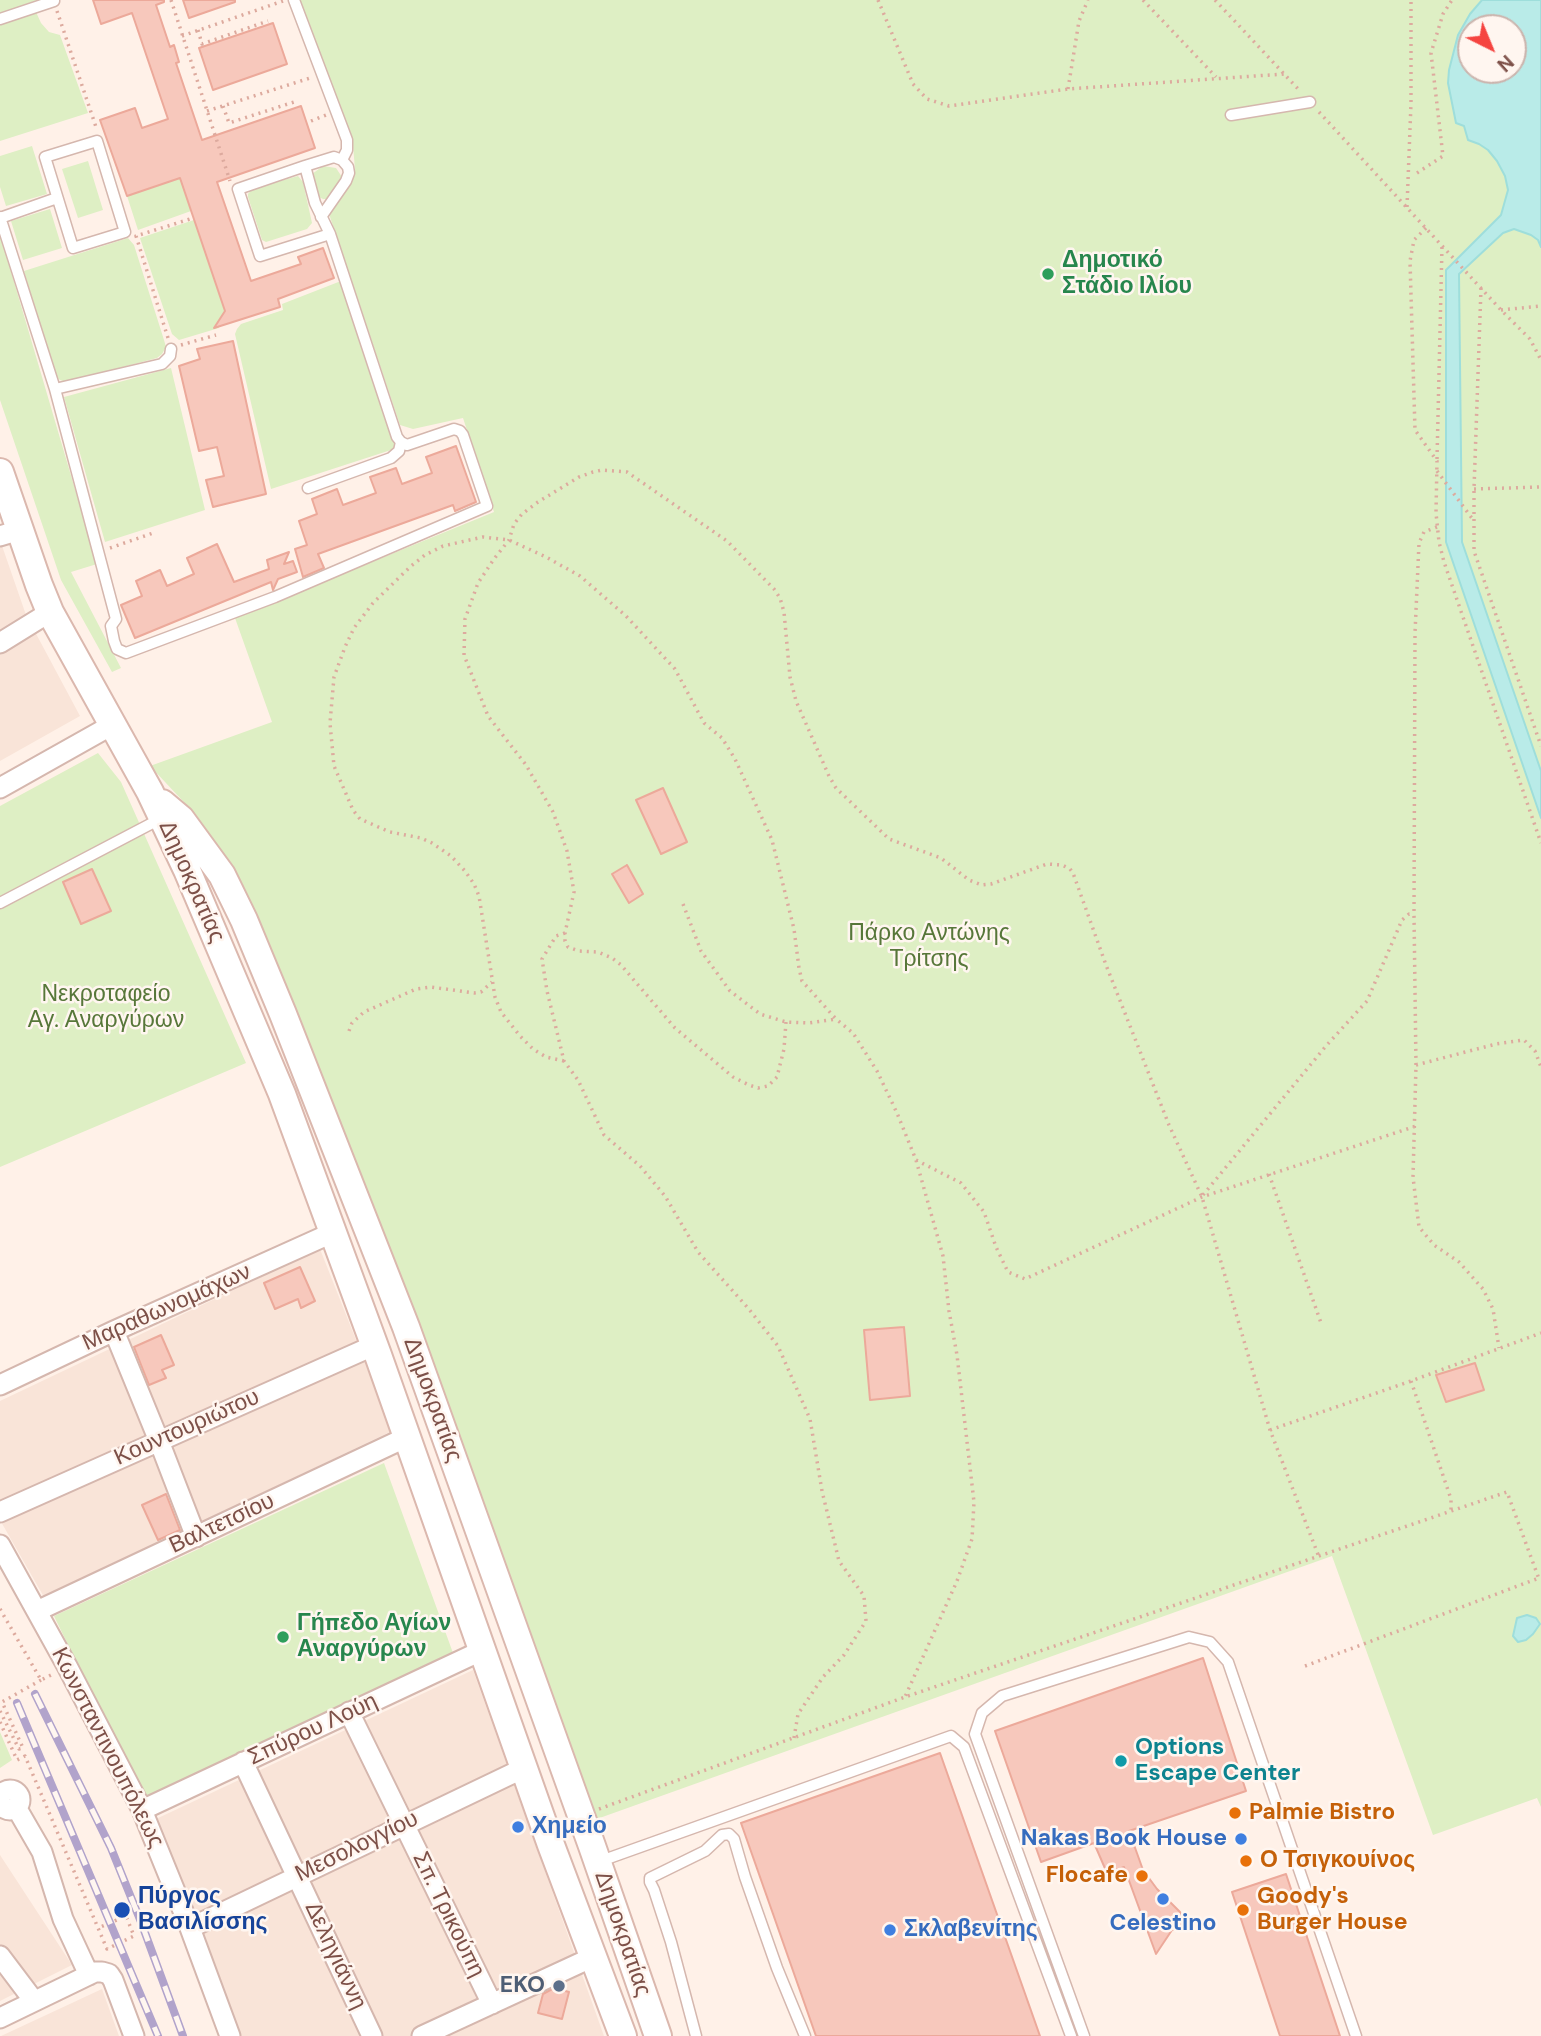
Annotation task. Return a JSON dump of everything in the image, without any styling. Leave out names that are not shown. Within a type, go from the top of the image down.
[{"type":"main road","name":"Δημοκρατίας","points":[[0,472],[10,533],[50,612],[150,792],[228,963],[282,1094],[623,2036]]},
{"type":"main road","name":"Δημοκρατίας","points":[[150,792],[181,819],[214,863],[258,952],[406,1327],[658,2036]]},
{"type":"street","points":[[0,643],[50,612]]},
{"type":"street","points":[[0,789],[112,725]]},
{"type":"street","name":"Μαραθωνομάχων","points":[[0,1385],[334,1232]]},
{"type":"street","points":[[114,1331],[196,1537]]},
{"type":"street","name":"Κουντουριώτου","points":[[0,1511],[375,1345]]},
{"type":"street","name":"Βαλτετσίου","points":[[37,1611],[407,1437]]},
{"type":"street","name":"Κωνσταντινουπόλεως","points":[[0,1545],[142,1810],[230,2036]]},
{"type":"street","name":"Σπύρου Λούη","points":[[142,1810],[483,1650]]},
{"type":"street","name":"Σπ. Τρικούπη","points":[[349,1712],[492,2004]]},
{"type":"street","name":"Δεληγιάννη","points":[[243,1762],[372,2036]]},
{"type":"street","name":"Μεσολογγίου","points":[[190,1928],[524,1768]]},
{"type":"street","points":[[16,1807],[42,1852],[63,1919],[89,1975]]},
{"type":"street","points":[[0,1956],[34,2001]]},
{"type":"street","points":[[422,2036],[593,1957]]},
{"type":"street","points":[[0,2018],[95,1972],[102,1972],[113,1980],[134,2036]]},
{"type":"lane","points":[[294,0],[346,140],[347,150],[342,160]]},
{"type":"lane","points":[[0,19],[54,1]]},
{"type":"lane","points":[[1231,115],[1310,102]]},
{"type":"lane","points":[[97,141],[125,232],[73,248],[57,198],[45,157],[97,141]]},
{"type":"lane","points":[[321,217],[349,173],[342,160],[334,157],[238,189],[260,256],[330,234]]},
{"type":"lane","points":[[57,198],[0,218],[55,389],[116,619],[111,631],[117,649],[125,653],[275,597],[487,506],[460,431],[454,429],[407,445],[397,437],[330,234],[315,203],[304,166]]},
{"type":"lane","points":[[55,389],[162,364],[170,356],[171,349]]},
{"type":"lane","points":[[308,488],[391,458],[399,451],[401,442]]},
{"type":"lane","points":[[0,903],[162,818]]},
{"type":"lane","points":[[1084,2036],[975,1734],[982,1713],[1002,1696],[1189,1637],[1210,1642],[1228,1662],[1356,2036]]},
{"type":"lane","points":[[597,1862],[951,1736],[964,1747],[1070,2036]]},
{"type":"lane","points":[[696,2036],[671,1942],[650,1878],[705,1851],[722,1835],[729,1834],[734,1839],[777,1968],[805,2036]]},
{"type":"path","points":[[171,0],[230,181]]},
{"type":"path","points":[[182,36],[285,0]]},
{"type":"path","points":[[878,0],[913,84],[927,99],[949,106],[1068,89],[1284,74]]},
{"type":"path","points":[[1068,89],[1079,21],[1088,0]]},
{"type":"path","points":[[1143,0],[1217,78]]},
{"type":"path","points":[[1411,0],[1407,207],[1530,339],[1541,360]]},
{"type":"path","points":[[1417,173],[1443,156],[1431,54],[1443,14],[1452,0]]},
{"type":"path","points":[[54,1],[100,141]]},
{"type":"path","points":[[198,30],[202,44],[268,21]]},
{"type":"path","points":[[207,111],[315,76]]},
{"type":"path","points":[[223,106],[229,123],[294,102]]},
{"type":"path","points":[[311,121],[328,114],[332,124]]},
{"type":"path","points":[[190,219],[136,236],[171,349],[216,335]]},
{"type":"path","points":[[1426,228],[1414,240],[1410,261],[1415,430],[1437,461]]},
{"type":"path","points":[[1442,246],[1437,527],[1444,562],[1541,843]]},
{"type":"path","points":[[1481,288],[1474,551],[1541,746]]},
{"type":"path","points":[[1502,310],[1541,306]]},
{"type":"path","points":[[1436,469],[1474,521]]},
{"type":"path","points":[[786,1022],[784,1049],[777,1077],[768,1086],[758,1088],[749,1085],[733,1077],[675,1028],[612,958],[598,952],[579,951],[568,947],[565,941],[574,892],[567,851],[553,812],[526,765],[488,716],[464,655],[465,619],[478,583],[509,540],[514,524],[528,509],[579,477],[602,470],[627,472],[727,541],[774,589],[784,612],[790,677],[796,701],[836,788],[894,842],[941,858],[969,880],[982,885],[1047,864],[1062,865],[1073,873],[1164,1113],[1202,1197],[1270,1430],[1319,1557]]},
{"type":"path","points":[[1474,489],[1541,487]]},
{"type":"path","points":[[1437,527],[1424,532],[1419,543],[1415,633],[1416,1126],[1413,1177],[1419,1227],[1434,1245],[1459,1262],[1483,1289],[1493,1309],[1499,1348]]},
{"type":"path","points":[[99,553],[156,533]]},
{"type":"path","points":[[564,1061],[546,1057],[533,1049],[501,1012],[492,982],[479,897],[465,871],[432,842],[390,832],[360,819],[353,810],[334,766],[330,723],[334,677],[354,628],[373,603],[425,555],[443,546],[484,537],[509,540],[580,576],[626,616],[675,668],[704,723],[722,738],[728,747],[752,792],[772,841],[788,899],[802,981],[836,1019],[853,1033],[877,1071],[916,1160],[943,1256],[974,1502],[972,1539],[957,1581],[905,1697]]},
{"type":"path","points":[[683,904],[701,951],[730,990],[760,1014],[786,1022],[809,1023],[836,1019]]},
{"type":"path","points":[[1202,1197],[1326,1046],[1367,1001],[1402,920],[1409,914],[1414,914]]},
{"type":"path","points":[[565,933],[556,936],[542,960],[564,1061],[578,1080],[604,1135],[640,1166],[666,1196],[698,1252],[778,1346],[810,1419],[822,1491],[839,1561],[864,1596],[866,1621],[844,1655],[823,1677],[798,1714],[794,1738]]},
{"type":"path","points":[[349,1031],[352,1023],[364,1012],[416,989],[449,988],[474,993],[481,992],[492,982]]},
{"type":"path","points":[[1416,1065],[1496,1044],[1524,1040],[1535,1051],[1541,1067]]},
{"type":"path","points":[[916,1160],[961,1183],[984,1212],[1008,1272],[1024,1279],[1202,1197],[1416,1126]]},
{"type":"path","points":[[1269,1174],[1321,1323]]},
{"type":"path","points":[[1270,1430],[1541,1333]]},
{"type":"path","points":[[1411,1381],[1451,1499],[1451,1511]]},
{"type":"path","points":[[581,1816],[905,1697],[1507,1492],[1540,1578],[1305,1666]]},
{"type":"path","points":[[0,1609],[41,1680]]},
{"type":"path","points":[[0,1711],[19,1749],[23,1748],[1,1699],[67,1666]]},
{"type":"path","points":[[0,1723],[17,1760],[24,1756],[107,1949],[134,1936],[127,1916],[98,1928]]},
{"type":"shaded area","points":[[0,540],[26,615],[80,716],[0,761]]},
{"type":"shaded area","points":[[320,1249],[392,1431],[44,1597],[0,1520],[0,1401]]},
{"type":"shaded area","points":[[473,1670],[604,2036],[240,2036],[156,1819]]},
{"type":"shaded area","points":[[0,1855],[72,1965],[0,2001]]},
{"type":"shaded area","points":[[102,1989],[119,2036],[1,2036]]},
{"type":"green space","points":[[0,0],[38,0],[0,13]]},
{"type":"green space","name":"Πάρκο Αντώνης Τρίτσης","points":[[298,0],[1541,0],[1541,1807],[1537,1798],[1433,1835],[1332,1556],[594,1820],[346,1138],[271,954],[221,850],[196,815],[150,766],[272,722],[235,618],[494,512],[463,418],[413,429],[400,425],[328,211],[355,170],[353,145]]},
{"type":"green space","points":[[36,12],[49,32],[60,35],[88,113],[0,141],[0,24]]},
{"type":"green space","points":[[32,146],[47,194],[6,206],[0,187],[0,156]]},
{"type":"green space","points":[[88,161],[103,210],[78,218],[62,169]]},
{"type":"green space","points":[[323,166],[336,168],[342,177],[327,199],[317,196],[312,181],[312,174]]},
{"type":"green space","points":[[298,176],[303,182],[312,223],[307,229],[266,242],[262,240],[248,194],[252,189]]},
{"type":"green space","points":[[180,178],[191,211],[138,230],[127,196]]},
{"type":"green space","points":[[50,209],[62,248],[23,260],[11,221]]},
{"type":"green space","points":[[194,220],[225,312],[219,319],[219,328],[179,340],[172,334],[140,238]]},
{"type":"green space","points":[[0,234],[97,564],[71,572],[121,668],[112,672],[61,580],[0,400]]},
{"type":"green space","points":[[128,238],[134,245],[166,347],[157,358],[66,382],[60,380],[54,375],[24,271]]},
{"type":"green space","points":[[341,281],[395,447],[271,489],[235,334],[241,324],[283,310],[282,304]]},
{"type":"green space","points":[[171,368],[205,510],[105,542],[64,397]]},
{"type":"green space","name":"Νεκροταφείο Αγ. Αναργύρων","points":[[98,753],[121,782],[246,1063],[0,1167],[0,806]]},
{"type":"green space","points":[[384,1463],[453,1653],[143,1799],[54,1616]]},
{"type":"green space","points":[[0,1732],[12,1760],[0,1768]]},
{"type":"water","points":[[1482,0],[1541,0],[1541,247],[1538,240],[1531,235],[1514,229],[1503,233],[1459,274],[1462,542],[1541,771],[1541,818],[1446,542],[1446,270],[1501,215],[1508,190],[1505,176],[1497,161],[1488,150],[1468,140],[1464,126],[1456,123],[1448,83],[1457,39],[1457,84],[1527,84],[1527,14],[1470,14]]},
{"type":"water","points":[[1527,1615],[1536,1618],[1540,1624],[1526,1640],[1518,1642],[1513,1636],[1517,1618]]},
{"type":"building","points":[[93,0],[164,0],[156,5],[170,47],[174,45],[179,62],[176,63],[202,140],[301,106],[315,148],[217,182],[251,281],[301,264],[298,257],[323,248],[334,278],[278,299],[280,307],[214,328],[225,311],[180,178],[127,196],[100,120],[135,108],[142,128],[168,119],[132,13],[101,24]]},
{"type":"building","points":[[183,0],[235,0],[235,2],[189,18]]},
{"type":"building","points":[[273,23],[287,64],[213,90],[199,48]]},
{"type":"building","points":[[233,341],[266,494],[213,507],[206,480],[224,476],[217,447],[199,451],[179,366],[200,359],[197,349]]},
{"type":"building","points":[[456,446],[476,502],[455,511],[453,505],[318,554],[324,568],[303,577],[295,549],[307,545],[299,521],[317,514],[312,499],[337,489],[343,505],[376,493],[370,477],[396,468],[402,484],[432,473],[426,457]]},
{"type":"building","points":[[217,544],[234,582],[269,569],[267,560],[289,552],[284,564],[293,561],[297,572],[278,579],[273,590],[271,582],[135,638],[121,605],[142,596],[136,581],[160,570],[167,586],[194,574],[187,558]]},
{"type":"building","points":[[663,788],[687,842],[661,854],[636,800]]},
{"type":"building","points":[[627,865],[643,894],[629,903],[612,874]]},
{"type":"building","points":[[92,869],[111,911],[81,924],[63,882]]},
{"type":"building","points":[[300,1267],[315,1301],[301,1308],[298,1299],[275,1309],[264,1283]]},
{"type":"building","points":[[904,1327],[910,1396],[870,1400],[864,1330]]},
{"type":"building","points":[[161,1335],[174,1365],[162,1370],[166,1378],[149,1385],[134,1347]]},
{"type":"building","points":[[1475,1363],[1484,1390],[1446,1402],[1436,1375]]},
{"type":"building","points":[[166,1494],[180,1530],[158,1540],[142,1505]]},
{"type":"building","name":"Options Escape Center","points":[[1203,1658],[1246,1791],[1129,1831],[1143,1870],[1180,1912],[1185,1924],[1172,1930],[1156,1954],[1124,1867],[1107,1873],[1094,1843],[1041,1862],[995,1731]]},
{"type":"building","name":"Σκλαβενίτης","points":[[940,1753],[1040,2036],[816,2036],[741,1823]]},
{"type":"building","points":[[1286,1874],[1340,2036],[1280,2036],[1232,1892]]},
{"type":"building","points":[[554,1988],[569,1992],[562,2019],[538,2013],[543,1994]]},
{"type":"railway","points":[[35,1694],[111,1848],[183,2036]]},
{"type":"railway","points":[[17,1703],[158,2036]]},
{"type":"place","name":"Δημοτικό Στάδιο Ιλίου","points":[[1048,274]]},
{"type":"place","name":"Γήπεδο Αγίων Αναργύρων","points":[[283,1637]]},
{"type":"place","name":"Options Escape Center","points":[[1121,1761]]},
{"type":"place","name":"Palmie Bistro","points":[[1235,1813]]},
{"type":"place","name":"Χημείο","points":[[518,1827]]},
{"type":"place","name":"Nakas Book House","points":[[1241,1839]]},
{"type":"place","name":"Ο Τσιγκουίνος","points":[[1246,1861]]},
{"type":"place","name":"Flocafe","points":[[1142,1876]]},
{"type":"place","name":"Celestino","points":[[1163,1899]]},
{"type":"place","name":"Πύργος Βασιλίσσης","points":[[122,1910]]},
{"type":"place","name":"Goody's Burger House","points":[[1243,1910]]},
{"type":"place","name":"Σκλαβενίτης","points":[[890,1930]]},
{"type":"place","name":"EKO","points":[[559,1986]]}]
